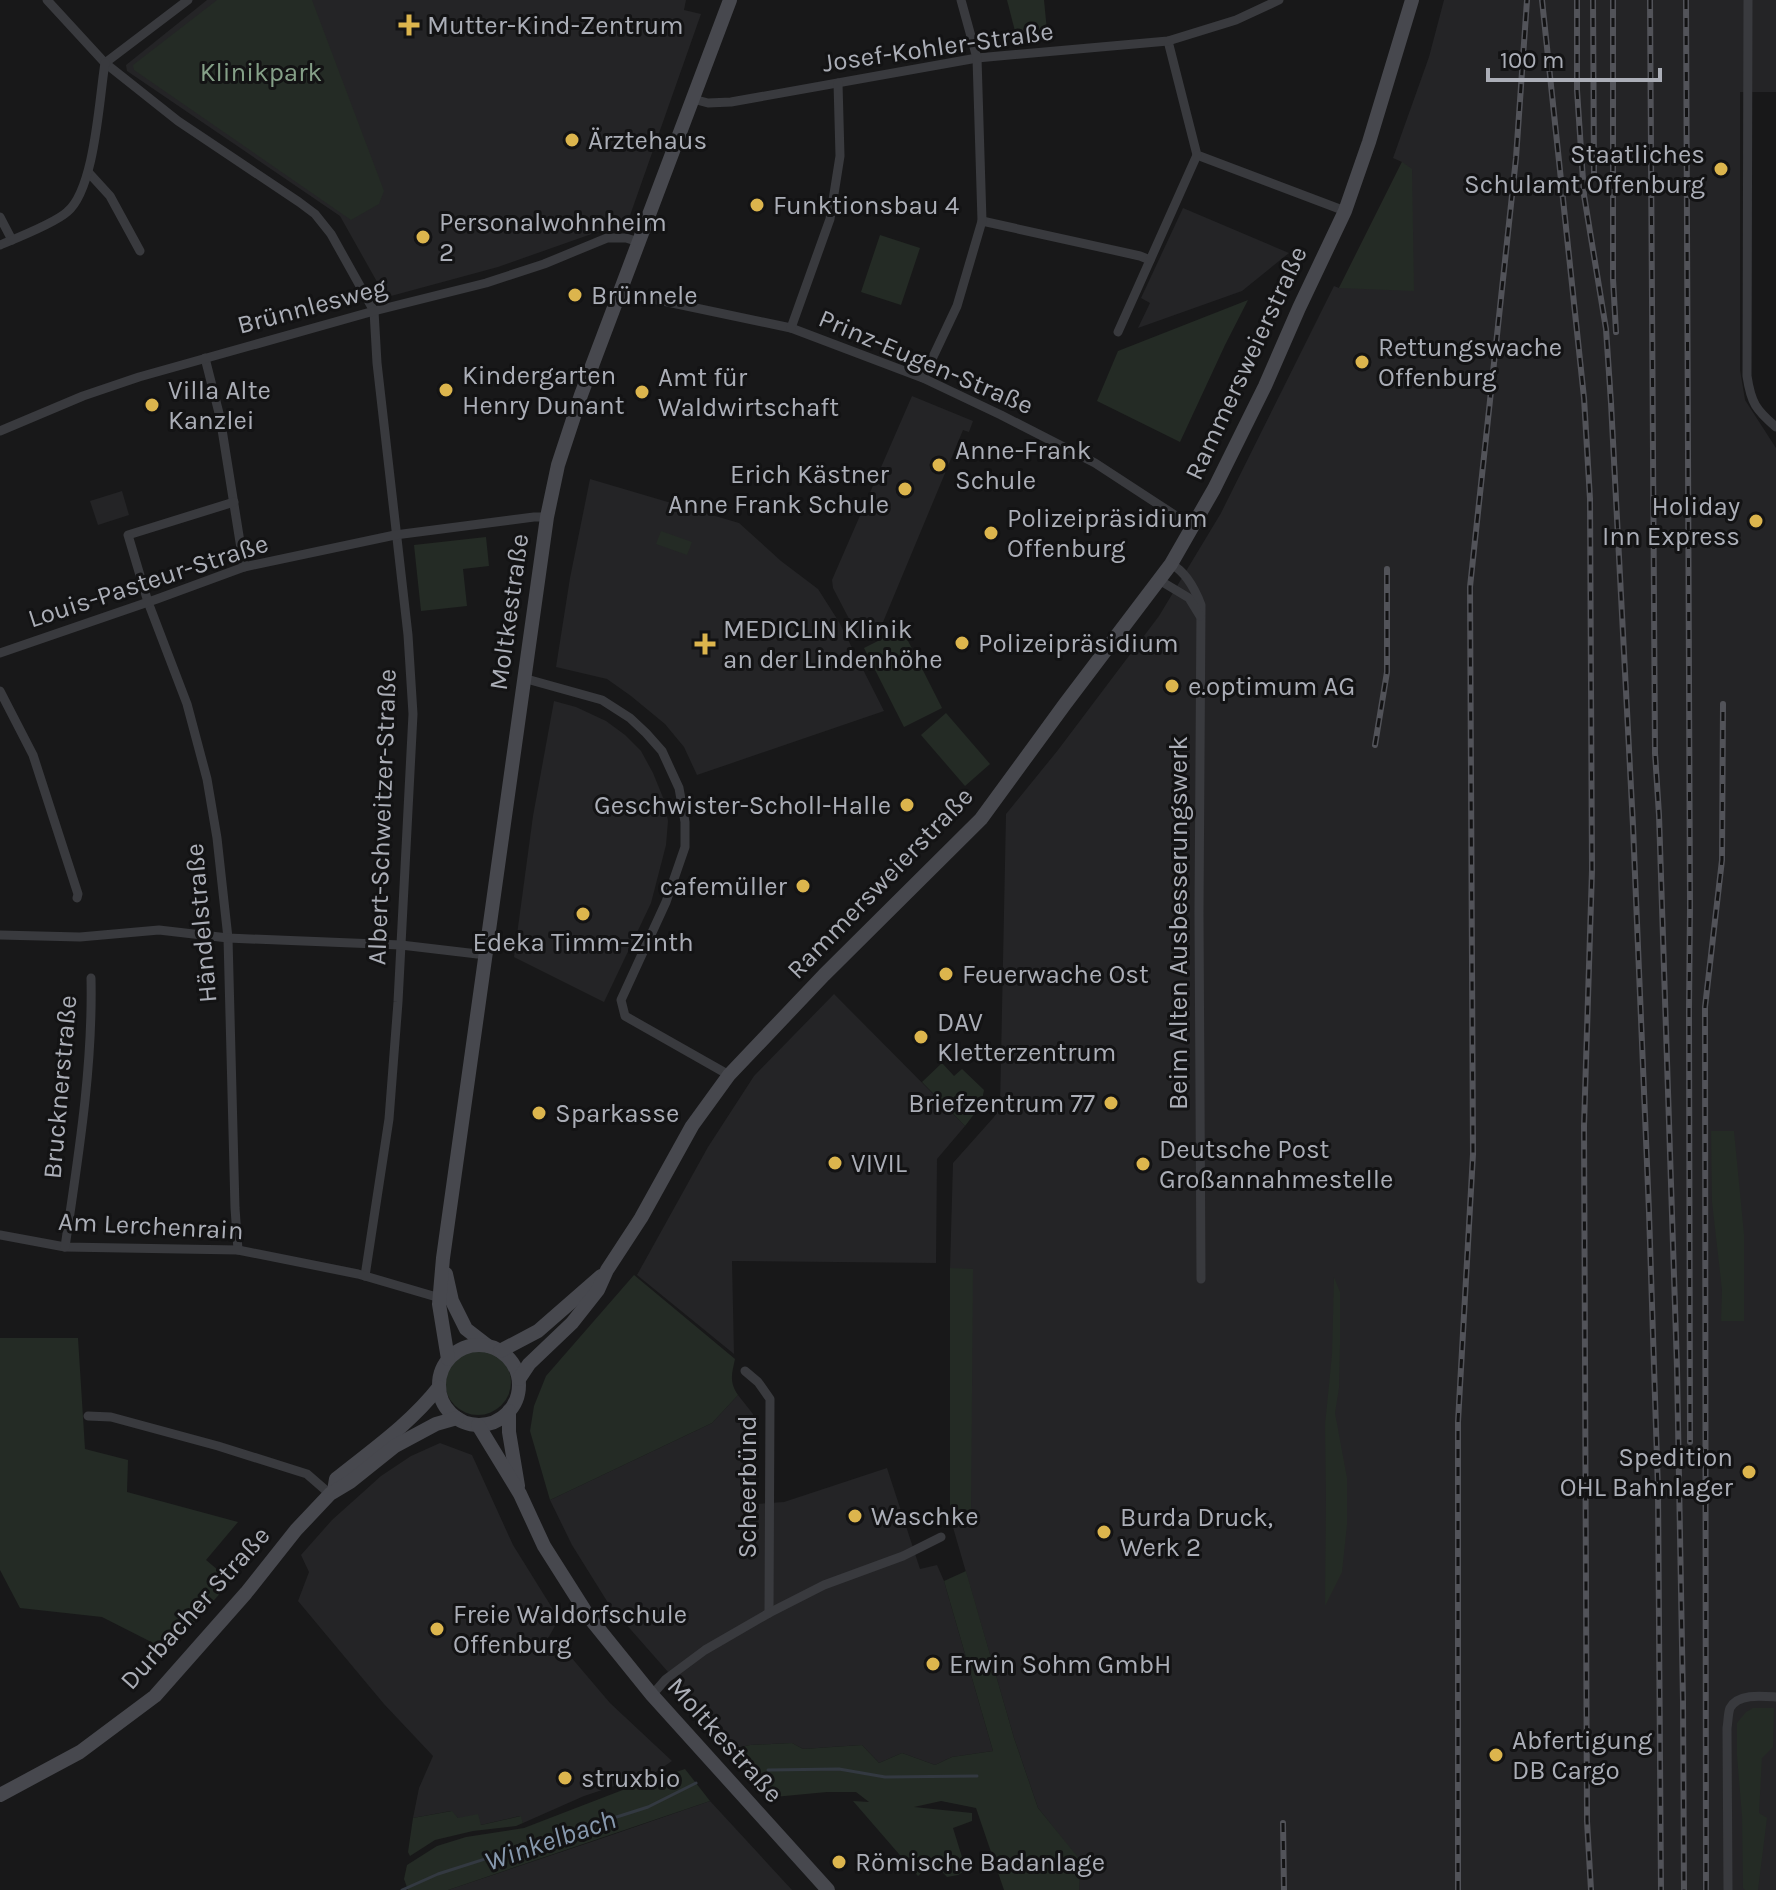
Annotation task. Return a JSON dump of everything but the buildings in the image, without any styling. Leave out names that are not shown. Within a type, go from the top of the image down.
[{"type":"street","points":[[47,0],[105,63],[178,121],[315,214],[331,234],[374,311]]},
{"type":"street","points":[[0,245],[69,211],[89,173],[105,63],[188,0]]},
{"type":"street","name":"Moltkestraße","points":[[448,1359],[440,1298],[443,1258],[547,517],[558,465],[581,395],[730,0]]},
{"type":"street","points":[[923,378],[957,306],[982,221],[977,58],[961,0]]},
{"type":"street","name":"Josef-Kohler-Straße","points":[[693,99],[708,103],[731,102],[977,58],[1168,41],[1236,20],[1279,0]]},
{"type":"street","name":"Rammersweierstraße","points":[[519,1379],[529,1364],[572,1323],[598,1290],[692,1126],[729,1075],[824,975],[981,819],[1171,564],[1270,377],[1345,211],[1412,0]]},
{"type":"street","points":[[1748,0],[1747,376],[1754,406],[1776,427]]},
{"type":"street","points":[[1118,332],[1197,155],[1168,41]]},
{"type":"street","points":[[791,328],[830,219],[840,156],[838,83]]},
{"type":"street","points":[[1197,155],[1345,211]]},
{"type":"street","points":[[89,173],[110,196],[140,251]]},
{"type":"street","points":[[0,217],[12,240]]},
{"type":"street","points":[[982,221],[1150,260]]},
{"type":"street","name":"Brünnlesweg","points":[[0,431],[83,396],[139,377],[486,283],[544,264],[607,238],[639,242]]},
{"type":"street","name":"Prinz-Eugen-Straße","points":[[620,292],[791,328],[923,378],[1095,463],[1193,527]]},
{"type":"street","name":"Albert-Schweitzer-Straße","points":[[365,1276],[389,1119],[413,714],[408,635],[395,535],[374,311]]},
{"type":"street","points":[[205,358],[220,417],[244,567]]},
{"type":"street","name":"Händelstraße","points":[[234,502],[128,535],[148,602],[187,704],[207,779],[217,838],[228,938],[238,1250]]},
{"type":"street","name":"Louis-Pasteur-Straße","points":[[0,653],[244,567],[395,535],[547,517]]},
{"type":"street","name":"Beim Alten Ausbesserungswerk","points":[[1171,564],[1180,569],[1195,589],[1201,605],[1201,1279]]},
{"type":"street","points":[[1159,580],[1189,598],[1200,616]]},
{"type":"street","points":[[523,678],[602,700],[630,718],[646,733],[662,751],[672,770],[679,788],[685,822],[685,847],[666,902],[621,1000],[625,1016],[729,1075]]},
{"type":"street","points":[[0,691],[33,755],[73,876],[77,898]]},
{"type":"street","points":[[0,935],[80,937],[159,930],[228,938],[401,945],[486,955]]},
{"type":"street","name":"Brucknerstraße","points":[[65,1247],[85,1104],[91,978]]},
{"type":"street","name":"Am Lerchenrain","points":[[0,1235],[65,1247],[238,1250],[365,1276],[440,1298]]},
{"type":"street","name":"Moltkestraße","points":[[443,1258],[452,1301],[466,1329],[494,1349]]},
{"type":"street","name":"Rammersweierstraße","points":[[494,1349],[538,1331],[607,1270]]},
{"type":"street","points":[[481,1345],[494,1349],[513,1363],[519,1379],[517,1396],[509,1411],[495,1421],[478,1425],[467,1423],[446,1408],[439,1387],[442,1370],[448,1359],[467,1347],[481,1345]]},
{"type":"street","name":"Scheerbünd","points":[[745,1371],[770,1399],[769,1613]]},
{"type":"street","name":"Durbacher Straße","points":[[332,1492],[336,1479],[408,1421],[439,1387]]},
{"type":"street","name":"Moltkestraße","points":[[509,1411],[509,1432],[520,1494]]},
{"type":"street","points":[[88,1416],[111,1417],[218,1446],[307,1474],[332,1492]]},
{"type":"street","name":"Durbacher Straße","points":[[0,1795],[80,1752],[155,1696],[332,1492],[350,1482],[395,1446],[436,1424],[457,1418]]},
{"type":"street","name":"Moltkestraße","points":[[478,1425],[520,1494],[544,1546],[589,1617],[652,1695],[828,1890]]},
{"type":"street","points":[[652,1695],[666,1679],[705,1650],[769,1613],[824,1585],[903,1556],[941,1537]]},
{"type":"street","points":[[1728,1890],[1727,1728],[1730,1707],[1738,1700],[1756,1696],[1776,1697]]},
{"type":"shaded area","points":[[207,0],[686,0],[684,10],[701,14],[627,224],[498,267],[385,296],[340,216],[127,71],[126,65]]},
{"type":"shaded area","points":[[1444,0],[1776,0],[1776,92],[1740,92],[1740,370],[1745,400],[1776,448],[1776,1890],[1079,1890],[1080,1861],[1038,1808],[1014,1738],[950,1517],[953,1163],[1000,1108],[1006,814],[1159,616],[1221,513],[1334,286],[1339,288],[1402,162],[1393,158],[1429,57]]},
{"type":"shaded area","points":[[1183,208],[1289,253],[1242,291],[1138,328],[1150,303],[1141,298]]},
{"type":"shaded area","name":"Erich Kästner Anne Frank Schule","points":[[912,396],[973,421],[969,432],[963,430],[883,622],[858,636],[833,588],[832,580]]},
{"type":"shaded area","name":"MEDICLIN Klinik an der Lindenhöhe","points":[[590,479],[739,523],[818,589],[839,622],[884,711],[697,775],[684,747],[665,724],[631,696],[607,679],[556,667]]},
{"type":"shaded area","points":[[122,491],[129,515],[98,525],[90,501]]},
{"type":"shaded area","points":[[554,701],[606,721],[641,751],[664,800],[668,821],[666,845],[651,903],[604,1002],[514,957],[533,816]]},
{"type":"shaded area","points":[[834,994],[965,1126],[937,1159],[936,1263],[732,1261],[734,1354],[637,1275],[708,1147],[754,1076]]},
{"type":"shaded area","points":[[738,1395],[753,1414],[756,1504],[784,1502],[887,1468],[920,1569],[937,1565],[944,1581],[993,1751],[952,1757],[935,1765],[902,1753],[879,1763],[862,1745],[803,1749],[792,1743],[732,1749],[610,1606],[572,1545],[550,1500],[712,1423]]},
{"type":"shaded area","name":"Freie Waldorfschule Offenburg","points":[[440,1443],[472,1455],[513,1545],[559,1619],[547,1640],[559,1643],[610,1703],[672,1761],[656,1772],[584,1796],[523,1823],[520,1816],[481,1825],[458,1818],[451,1811],[413,1818],[419,1788],[433,1756],[384,1704],[298,1601],[309,1572],[301,1555],[332,1520],[381,1476],[411,1456]]},
{"type":"shaded area","points":[[710,1801],[792,1890],[448,1890],[600,1839]]},
{"type":"green space","name":"Klinikpark","points":[[217,0],[312,0],[384,191],[379,204],[351,220],[134,70],[133,65]]},
{"type":"green space","points":[[1007,0],[1044,0],[1047,31],[1017,39]]},
{"type":"green space","points":[[1402,162],[1412,169],[1414,291],[1339,288]]},
{"type":"green space","points":[[880,235],[920,248],[901,305],[861,292]]},
{"type":"green space","points":[[1248,300],[1180,442],[1097,401],[1118,351]]},
{"type":"green space","points":[[661,531],[692,542],[687,555],[656,544]]},
{"type":"green space","points":[[486,537],[489,566],[463,569],[467,606],[421,611],[414,545]]},
{"type":"green space","points":[[902,629],[942,708],[904,727],[864,648]]},
{"type":"green space","points":[[946,713],[990,764],[965,786],[921,735]]},
{"type":"green space","points":[[942,1063],[954,1076],[962,1069],[984,1090],[981,1105],[965,1126],[922,1082]]},
{"type":"green space","points":[[1711,1131],[1734,1131],[1744,1234],[1744,1321],[1721,1321],[1722,1290],[1712,1202]]},
{"type":"green space","points":[[950,1268],[973,1269],[971,1512],[950,1517]]},
{"type":"green space","points":[[634,1275],[735,1359],[732,1382],[738,1395],[712,1423],[550,1500],[530,1431],[534,1406],[546,1376]]},
{"type":"green space","points":[[1334,1277],[1340,1292],[1339,1388],[1335,1413],[1347,1478],[1347,1525],[1342,1572],[1325,1606],[1325,1425],[1332,1354]]},
{"type":"green space","points":[[0,1338],[78,1338],[85,1449],[128,1460],[127,1492],[238,1522],[206,1560],[231,1581],[169,1651],[102,1617],[20,1608],[0,1570]]},
{"type":"green space","points":[[478,1349],[491,1352],[501,1359],[508,1369],[511,1382],[508,1395],[501,1405],[491,1412],[478,1415],[465,1412],[455,1405],[448,1395],[445,1382],[448,1369],[455,1359],[465,1352]]},
{"type":"green space","points":[[966,1571],[1014,1738],[1038,1808],[1081,1861],[1079,1890],[1004,1890],[976,1808],[941,1801],[914,1807],[972,1813],[972,1821],[953,1828],[966,1870],[947,1877],[933,1862],[918,1876],[853,1801],[869,1802],[856,1792],[774,1797],[732,1749],[792,1743],[803,1749],[862,1745],[879,1763],[902,1753],[935,1765],[952,1757],[993,1751],[944,1581]]},
{"type":"green space","points":[[1753,1708],[1774,1708],[1773,1747],[1762,1758],[1759,1813],[1767,1818],[1758,1890],[1745,1890],[1737,1723]]},
{"type":"green space","points":[[685,1769],[710,1801],[448,1890],[408,1890],[404,1879],[407,1865],[437,1846],[466,1837],[524,1828]]},
{"type":"green space","points":[[452,1811],[458,1818],[478,1814],[481,1825],[521,1816],[523,1823],[435,1840],[410,1856],[413,1818]]},
{"type":"waterway","name":"Winkelbach","points":[[768,1770],[839,1769],[885,1777],[977,1776]]},
{"type":"waterway","name":"Winkelbach","points":[[402,1890],[438,1874],[648,1807],[696,1783]]},
{"type":"railway","points":[[1458,1890],[1458,1422],[1473,1154],[1470,587],[1516,158],[1527,0]]},
{"type":"railway","points":[[1542,0],[1584,398],[1590,499],[1592,870],[1584,1126],[1587,1821],[1591,1890]]},
{"type":"railway","points":[[1577,0],[1577,90],[1584,195],[1606,329],[1633,826],[1658,1490],[1661,1890]]},
{"type":"railway","points":[[1593,0],[1594,173]]},
{"type":"railway","points":[[1613,0],[1613,279],[1616,332]]},
{"type":"railway","points":[[1650,0],[1655,753],[1677,1368],[1684,1890]]},
{"type":"railway","points":[[1686,0],[1690,1442]]},
{"type":"railway","points":[[1375,745],[1387,672],[1387,569]]},
{"type":"railway","points":[[1706,1890],[1705,1007],[1722,860],[1723,704]]},
{"type":"railway","points":[[1283,1823],[1284,1890]]},
{"type":"place","name":"Mutter-Kind-Zentrum","points":[[409,25]]},
{"type":"place","name":"Ärztehaus","points":[[572,140]]},
{"type":"place","name":"Staatliches Schulamt Offenburg","points":[[1721,169]]},
{"type":"place","name":"Funktionsbau 4","points":[[757,205]]},
{"type":"place","name":"Personalwohnheim 2","points":[[423,237]]},
{"type":"place","name":"Brünnele","points":[[575,295]]},
{"type":"place","name":"Rettungswache Offenburg","points":[[1362,362]]},
{"type":"place","name":"Kindergarten Henry Dunant","points":[[446,390]]},
{"type":"place","name":"Amt für Waldwirtschaft","points":[[642,392]]},
{"type":"place","name":"Villa Alte Kanzlei","points":[[152,405]]},
{"type":"place","name":"Anne-Frank Schule","points":[[939,465]]},
{"type":"place","name":"Erich Kästner Anne Frank Schule","points":[[905,489]]},
{"type":"place","name":"Holiday Inn Express","points":[[1756,521]]},
{"type":"place","name":"Polizeipräsidium Offenburg","points":[[991,533]]},
{"type":"place","name":"Polizeipräsidium","points":[[962,643]]},
{"type":"place","name":"MEDICLIN Klinik an der Lindenhöhe","points":[[705,644]]},
{"type":"place","name":"e.optimum AG","points":[[1172,686]]},
{"type":"place","name":"Geschwister-Scholl-Halle","points":[[907,805]]},
{"type":"place","name":"cafemüller","points":[[803,886]]},
{"type":"place","name":"Edeka Timm-Zinth","points":[[583,914]]},
{"type":"place","name":"Feuerwache Ost","points":[[946,974]]},
{"type":"place","name":"DAV Kletterzentrum","points":[[921,1037]]},
{"type":"place","name":"Briefzentrum 77","points":[[1111,1103]]},
{"type":"place","name":"Sparkasse","points":[[539,1113]]},
{"type":"place","name":"VIVIL","points":[[835,1163]]},
{"type":"place","name":"Deutsche Post Großannahmestelle","points":[[1143,1164]]},
{"type":"place","name":"Spedition OHL Bahnlager","points":[[1749,1472]]},
{"type":"place","name":"Waschke","points":[[855,1516]]},
{"type":"place","name":"Burda Druck, Werk 2","points":[[1104,1532]]},
{"type":"place","name":"Freie Waldorfschule Offenburg","points":[[437,1629]]},
{"type":"place","name":"Erwin Sohm GmbH","points":[[933,1664]]},
{"type":"place","name":"Abfertigung DB Cargo","points":[[1496,1755]]},
{"type":"place","name":"struxbio","points":[[565,1778]]},
{"type":"place","name":"Römische Badanlage","points":[[839,1862]]}]
